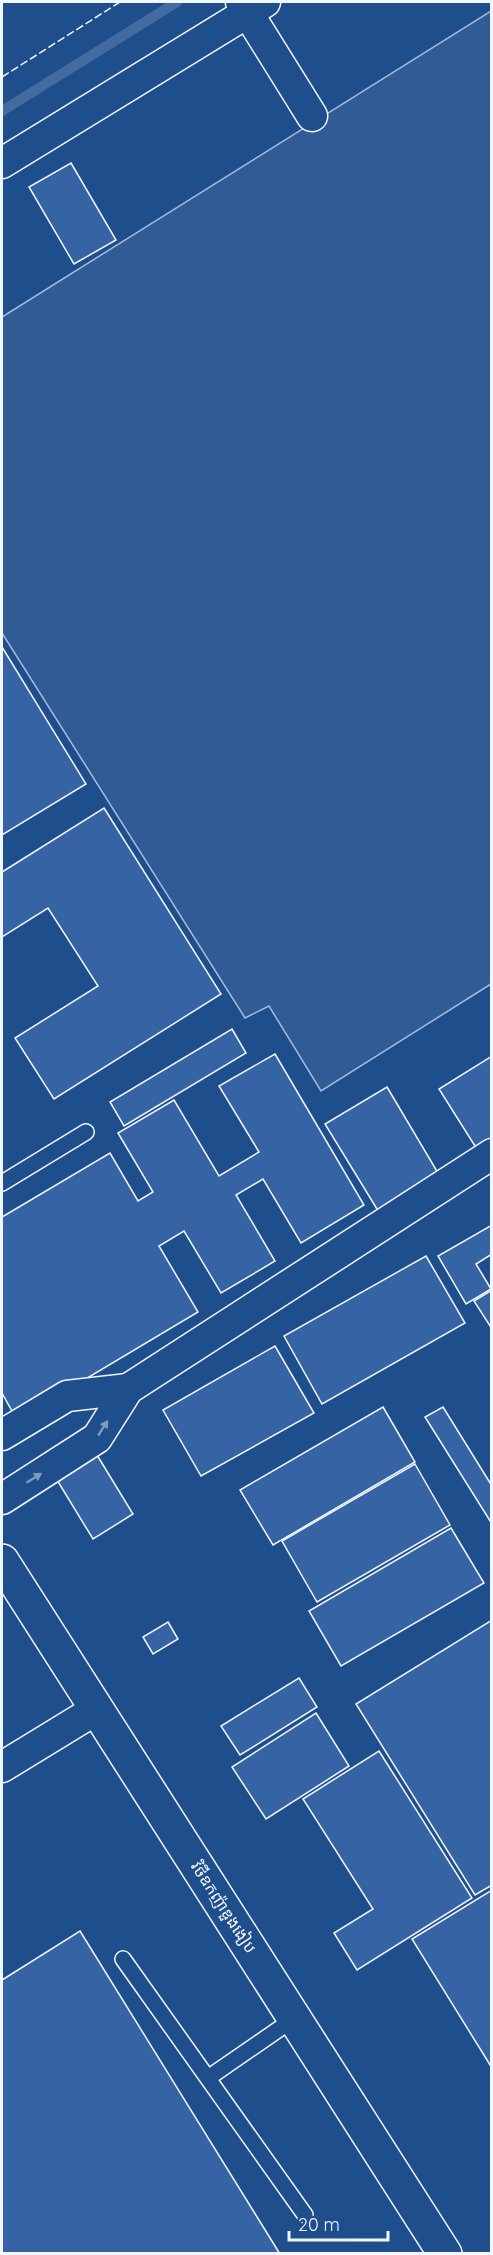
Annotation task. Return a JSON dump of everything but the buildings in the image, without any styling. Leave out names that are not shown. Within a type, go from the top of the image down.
[{"type":"street","points":[[2,163],[251,5],[312,116]]},
{"type":"street","points":[[2,1499],[97,1438],[128,1389],[492,1154]]},
{"type":"street","points":[[2,1435],[67,1396],[128,1389]]},
{"type":"street","name":"វិថីឧកញ៉ាឌួងងៀប","points":[[2,1561],[295,2018],[437,2247]]},
{"type":"street","points":[[2,1767],[97,1709]]},
{"type":"lane","points":[[2,1183],[86,1132]]},
{"type":"lane","points":[[123,1959],[305,2215]]},
{"type":"lane","points":[[207,2078],[295,2018]]},
{"type":"shaded area","points":[[491,11],[491,984],[321,1091],[269,1006],[245,1018],[2,633],[2,317]]},
{"type":"waterway","points":[[2,111],[177,2]]},
{"type":"fence","points":[[2,77],[120,2]]}]
